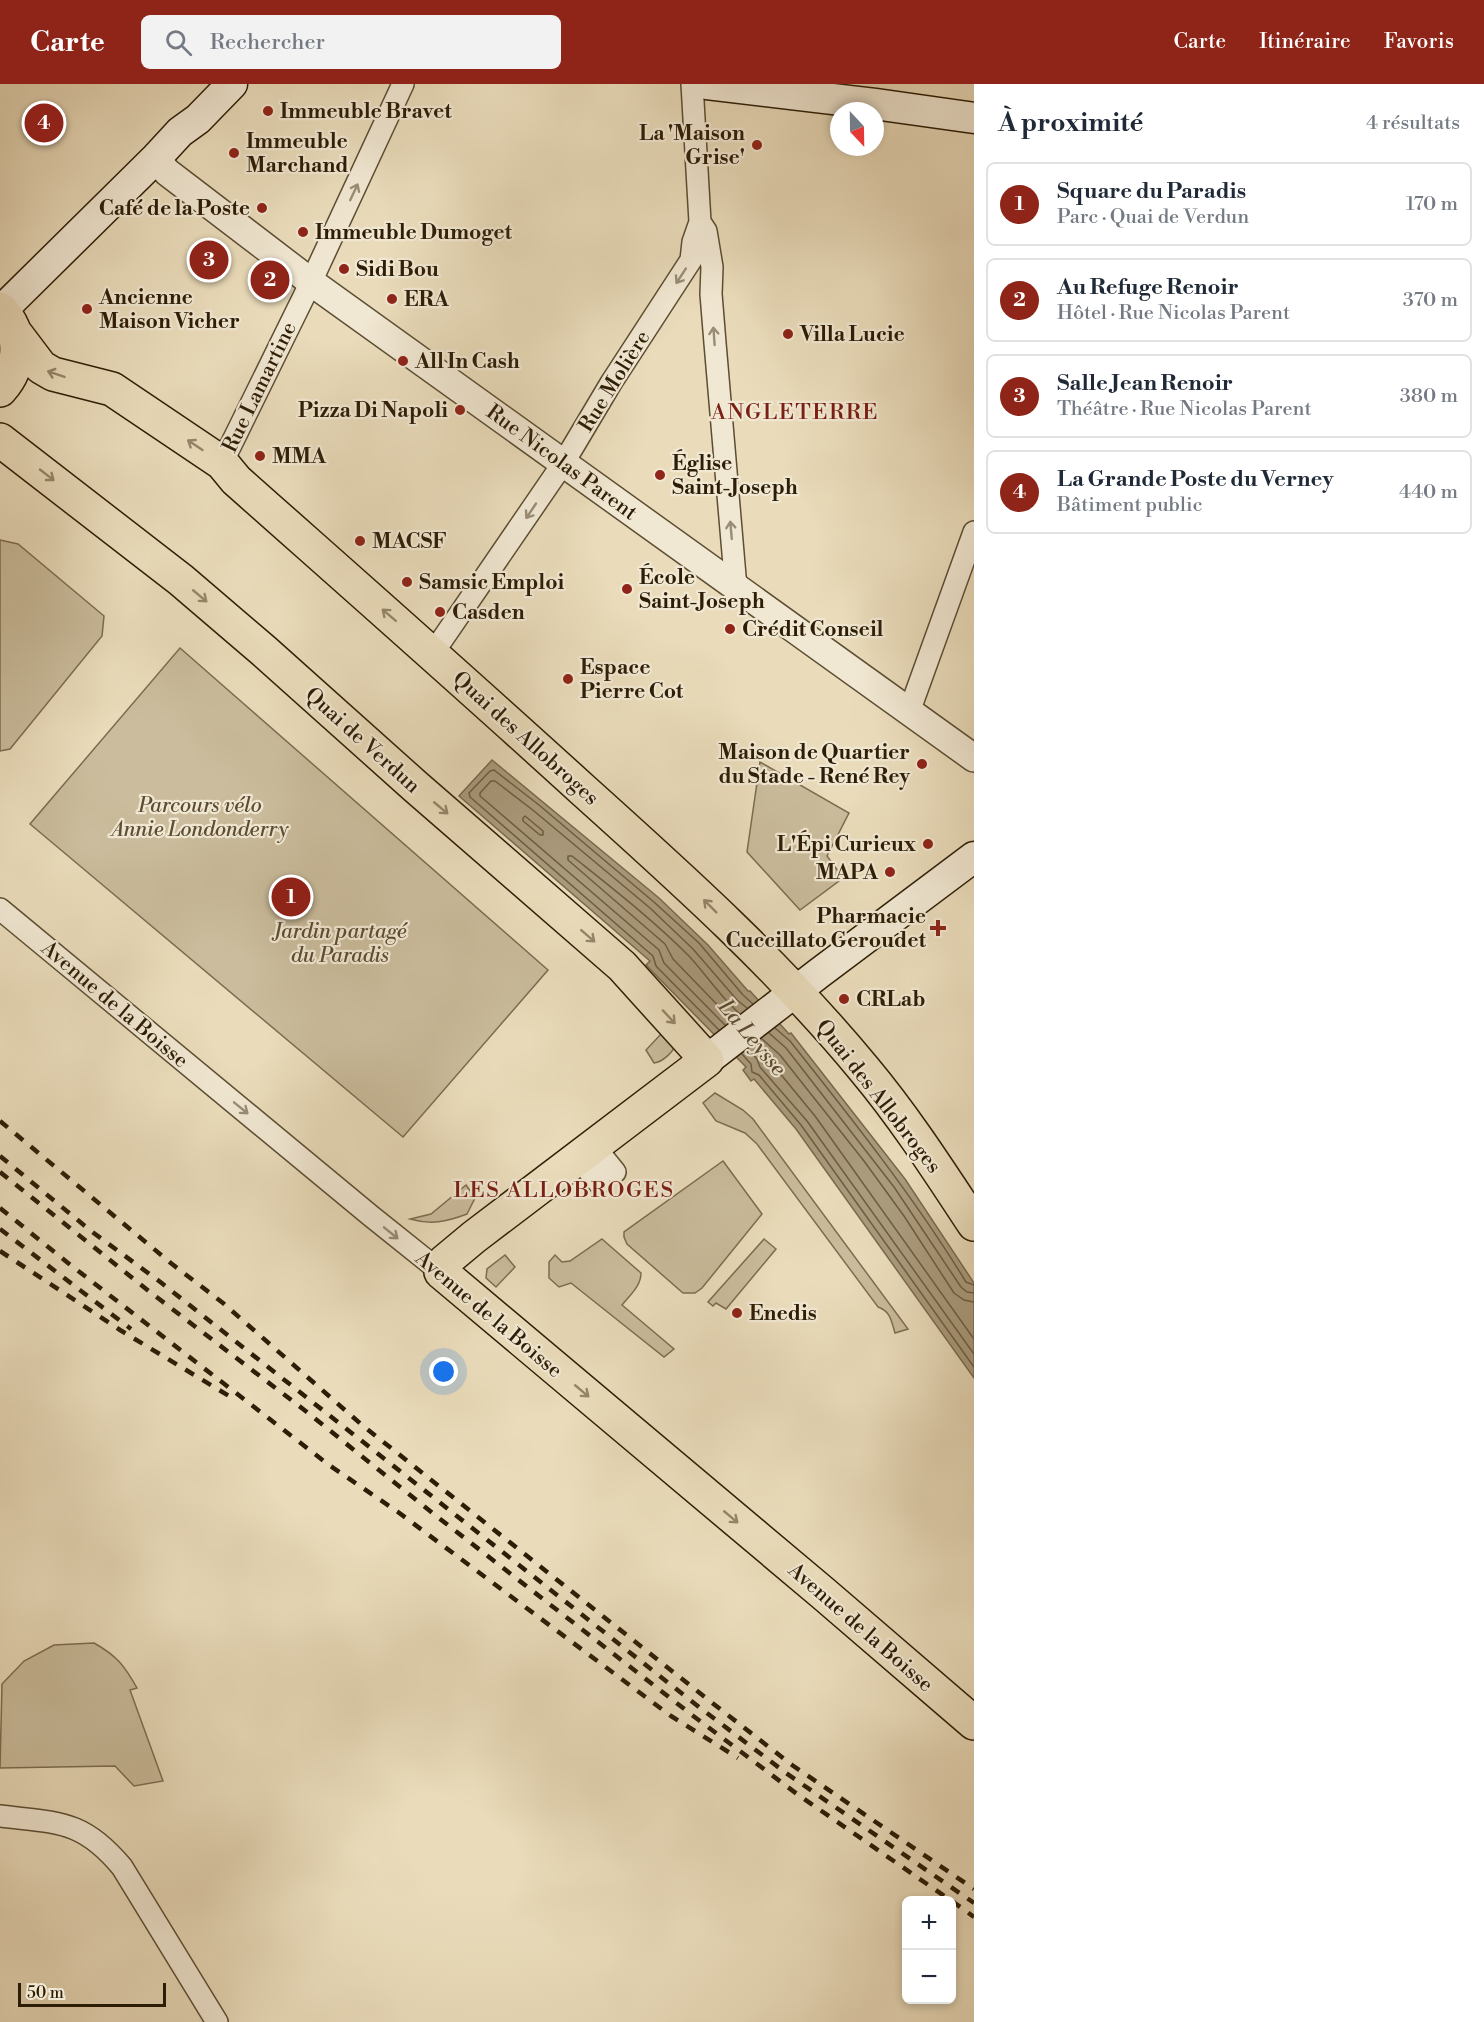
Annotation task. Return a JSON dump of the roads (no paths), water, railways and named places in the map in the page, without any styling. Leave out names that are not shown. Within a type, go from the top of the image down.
[{"type":"main road","points":[[180,132],[188,111],[208,84]]},
{"type":"main road","points":[[0,390],[12,375],[17,342],[5,317],[180,132],[198,119],[232,84]]},
{"type":"main road","points":[[707,84],[974,118]]},
{"type":"main road","name":"Quai des Allobroges","points":[[5,317],[41,368],[53,374],[112,389],[222,463],[236,480],[433,653],[692,888],[796,992],[865,1069],[911,1130],[974,1224]]},
{"type":"main road","name":"Quai de Verdun","points":[[0,440],[181,580],[622,966],[717,1053]]},
{"type":"main road","points":[[441,1272],[444,1262],[474,1237],[974,857]]},
{"type":"main road","name":"Avenue de la Boisse","points":[[441,1272],[974,1723]]},
{"type":"street","name":"Rue Lamartine","points":[[222,463],[311,282],[403,84]]},
{"type":"street","points":[[692,84],[700,222],[708,240],[712,267],[711,294],[736,588]]},
{"type":"street","name":"Rue Nicolas Parent","points":[[156,158],[167,172],[311,282],[974,758]]},
{"type":"street","name":"Rue Molière","points":[[433,653],[564,462],[691,260],[693,242],[700,222]]},
{"type":"street","points":[[909,712],[973,535]]},
{"type":"street","name":"Avenue de la Boisse","points":[[0,909],[441,1272]]},
{"type":"street","points":[[586,1152],[607,1177]]},
{"type":"street","points":[[0,1816],[74,1827],[91,1836],[107,1849],[122,1867],[217,2022]]},
{"type":"water","name":"La Leysse","points":[[492,760],[659,898],[708,945],[748,991],[789,1034],[791,1033],[905,1179],[974,1283],[974,1378],[796,1129],[754,1079],[751,1081],[743,1070],[746,1067],[646,965],[650,961],[459,796]]},
{"type":"railway","points":[[0,1121],[172,1264],[223,1303],[362,1425],[706,1698],[792,1765],[974,1889]]},
{"type":"railway","points":[[0,1156],[91,1231],[159,1281],[699,1707],[786,1773],[974,1903]]},
{"type":"railway","points":[[0,1172],[150,1292],[303,1409],[692,1715],[797,1794],[944,1896]]},
{"type":"railway","points":[[0,1208],[329,1465],[398,1512],[671,1716],[738,1758]]},
{"type":"railway","points":[[0,1229],[131,1329]]},
{"type":"railway","points":[[0,1251],[120,1330],[229,1396]]},
{"type":"railway","points":[[956,1904],[974,1917]]},
{"type":"place","name":"Immeuble Bravet","points":[[268,111]]},
{"type":"place","name":"La Grande Poste du Verney","points":[[44,123]]},
{"type":"place","name":"La 'Maison Grise'","points":[[757,145]]},
{"type":"place","name":"Immeuble Marchand","points":[[234,153]]},
{"type":"place","name":"Café de la Poste","points":[[262,208]]},
{"type":"place","name":"Immeuble Dumoget","points":[[303,232]]},
{"type":"place","name":"Salle Jean Renoir","points":[[209,260]]},
{"type":"place","name":"Sidi Bou","points":[[344,269]]},
{"type":"place","name":"Au Refuge Renoir","points":[[270,280]]},
{"type":"place","name":"ERA","points":[[392,299]]},
{"type":"place","name":"Ancienne Maison Vicher","points":[[87,309]]},
{"type":"place","name":"Villa Lucie","points":[[788,334]]},
{"type":"place","name":"All In Cash","points":[[403,361]]},
{"type":"place","name":"Pizza Di Napoli","points":[[460,410]]},
{"type":"place","name":"MMA","points":[[260,456]]},
{"type":"place","name":"Église Saint-Joseph","points":[[660,475]]},
{"type":"place","name":"MACSF","points":[[360,541]]},
{"type":"place","name":"Samsic Emploi","points":[[407,582]]},
{"type":"place","name":"École Saint-Joseph","points":[[627,589]]},
{"type":"place","name":"Casden","points":[[440,612]]},
{"type":"place","name":"Crédit Conseil","points":[[730,629]]},
{"type":"place","name":"Espace Pierre Cot","points":[[568,679]]},
{"type":"place","name":"Maison de Quartier du Stade - René Rey","points":[[922,764]]},
{"type":"place","name":"L'Épi Curieux","points":[[928,844]]},
{"type":"place","name":"MAPA","points":[[890,872]]},
{"type":"place","name":"Square du Paradis","points":[[291,897]]},
{"type":"place","name":"Pharmacie Cuccillato Geroudet","points":[[938,928]]},
{"type":"place","name":"CRLab","points":[[844,999]]},
{"type":"place","name":"Enedis","points":[[737,1313]]},
{"type":"district","name":"ANGLETERRE","points":[[795,411]]},
{"type":"district","name":"LES ALLOBROGES","points":[[564,1189]]},
{"type":"park label","name":"Parcours vélo Annie Londonderry","points":[[200,817]]},
{"type":"park label","name":"Jardin partagé du Paradis","points":[[340,943]]}]
